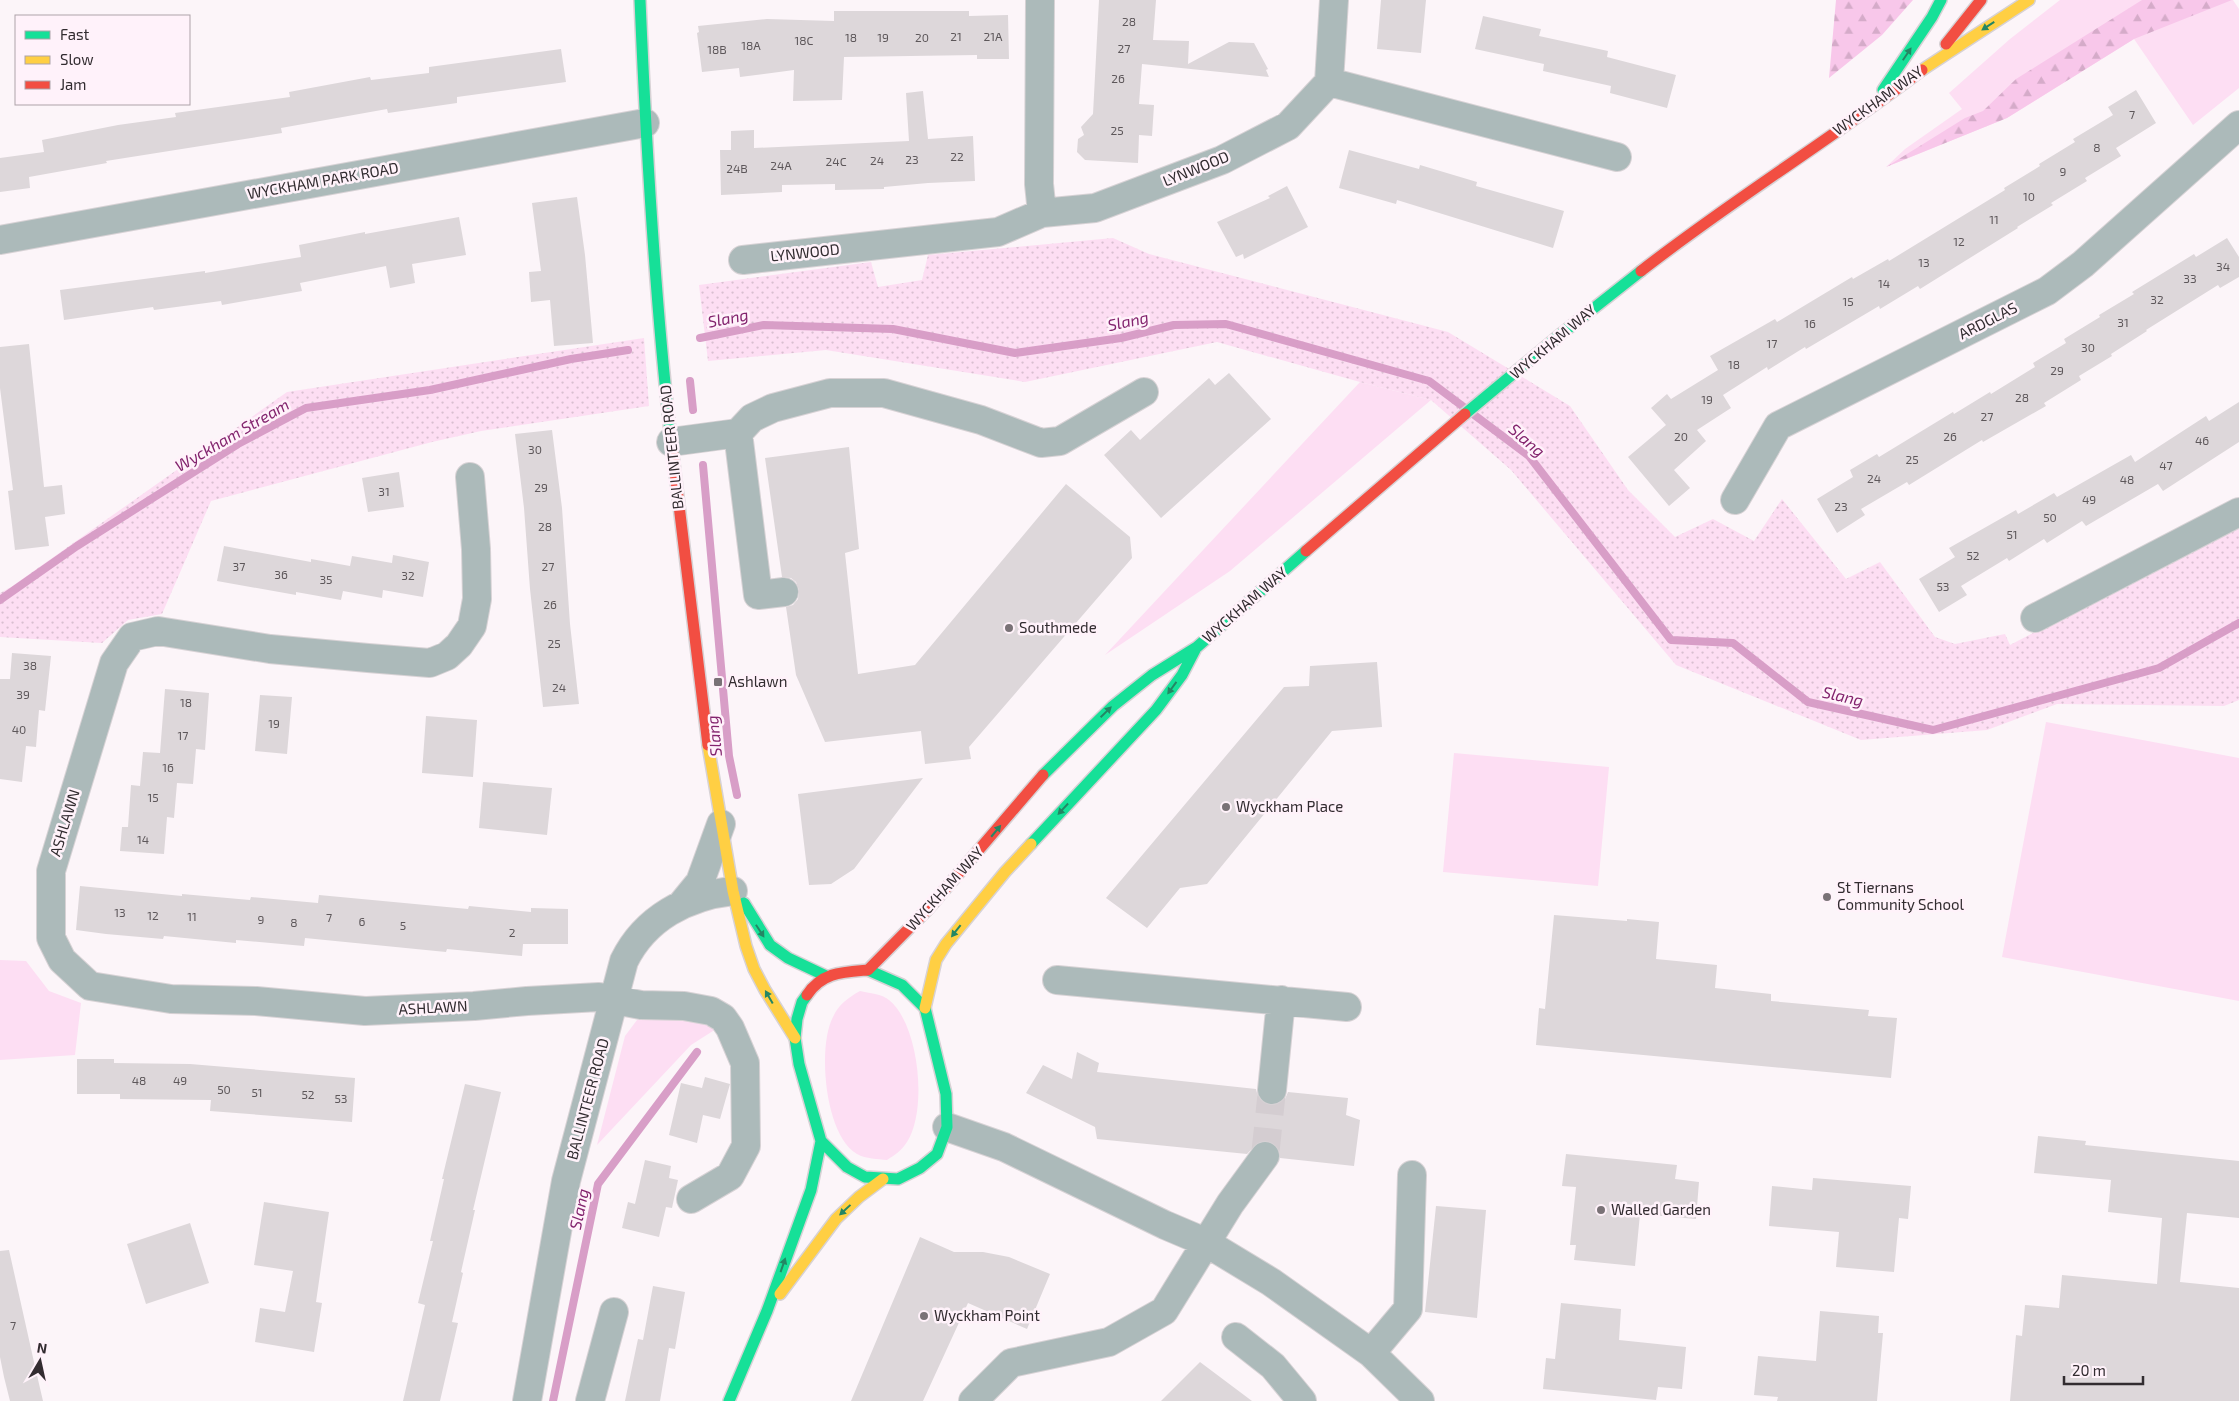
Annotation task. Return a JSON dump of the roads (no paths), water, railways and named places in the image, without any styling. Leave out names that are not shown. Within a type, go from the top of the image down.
[{"type":"main road","name":"BALLINTEER ROAD","points":[[640,0],[645,123],[660,337],[703,716],[733,891],[754,969],[779,1014],[796,1038]]},
{"type":"main road","points":[[1870,110],[1932,17],[1941,0]]},
{"type":"main road","name":"WYCKHAM WAY","points":[[1929,64],[1981,0]]},
{"type":"main road","name":"WYCKHAM WAY","points":[[868,970],[928,908],[1048,769],[1113,706],[1152,675],[1198,647],[1423,449],[1561,334],[1681,240],[1870,110],[1929,64],[2029,0]]},
{"type":"main road","name":"WYCKHAM WAY","points":[[925,1008],[936,960],[946,944],[1012,865],[1156,710],[1182,674],[1198,647]]},
{"type":"main road","name":"BALLINTEER ROAD","points":[[733,891],[748,908],[756,925],[770,945],[788,958],[826,976]]},
{"type":"main road","points":[[729,1401],[767,1311],[812,1190],[821,1141],[799,1064],[796,1038],[797,1018],[802,1002],[812,987],[826,976],[839,972],[868,970],[902,985],[925,1008],[946,1094],[947,1127],[937,1154],[920,1168],[898,1179],[865,1177],[847,1167],[821,1141]]},
{"type":"main road","points":[[767,1311],[836,1219],[859,1197],[883,1179]]},
{"type":"street","points":[[1040,0],[1039,184],[1042,213]]},
{"type":"street","points":[[1334,0],[1329,82],[1617,157]]},
{"type":"street","name":"LYNWOOD","points":[[743,260],[998,232],[1042,213],[1095,208],[1222,160],[1288,126],[1329,82]]},
{"type":"street","name":"WYCKHAM PARK ROAD","points":[[0,240],[645,123]]},
{"type":"street","name":"ARDGLAS","points":[[1735,500],[1778,426],[2047,291],[2083,264],[2239,125]]},
{"type":"street","points":[[671,442],[738,433],[752,418],[773,408],[830,393],[884,393],[981,420],[1041,443],[1060,442],[1144,392]]},
{"type":"street","points":[[738,433],[758,595],[784,592]]},
{"type":"street","name":"ASHLAWN","points":[[470,477],[476,549],[477,599],[472,626],[459,645],[447,656],[430,663],[368,658],[270,649],[158,631],[132,638],[114,662],[51,871],[51,938],[62,960],[90,986],[171,999],[256,1001],[365,1011],[474,1006],[591,997],[614,998],[641,1005],[684,1006],[711,1011],[723,1018],[730,1028],[745,1063],[746,1146],[730,1176],[691,1199]]},
{"type":"street","points":[[2036,618],[2239,512]]},
{"type":"street","points":[[682,904],[700,882],[721,824]]},
{"type":"street","name":"BALLINTEER ROAD","points":[[527,1401],[566,1181],[624,961],[632,946],[656,920],[682,904],[718,892],[733,891]]},
{"type":"street","points":[[1057,980],[1347,1007]]},
{"type":"street","points":[[1272,1090],[1281,1000]]},
{"type":"street","points":[[947,1127],[1004,1147],[1165,1225],[1205,1242],[1271,1282],[1371,1353],[1420,1401]]},
{"type":"street","points":[[973,1401],[1011,1363],[1109,1342],[1164,1311],[1205,1242],[1265,1156]]},
{"type":"street","points":[[1371,1353],[1408,1309],[1412,1175]]},
{"type":"street","points":[[590,1401],[614,1312]]},
{"type":"street","points":[[1236,1337],[1273,1366],[1302,1401]]},
{"type":"waterway","name":"Slang","points":[[700,338],[764,325],[893,329],[1015,353],[1121,338],[1174,325],[1226,324],[1429,381],[1529,456],[1671,640],[1733,643],[1808,702],[1933,730],[2159,668],[2239,623]]},
{"type":"waterway","name":"Wyckham Stream","points":[[0,600],[77,546],[238,444],[306,408],[430,390],[571,359],[628,350]]},
{"type":"waterway","name":"Slang","points":[[690,381],[693,410]]},
{"type":"waterway","name":"Slang","points":[[703,465],[729,756],[737,795]]},
{"type":"waterway","name":"Slang","points":[[553,1401],[598,1184],[697,1052]]},
{"type":"tunnel","points":[[1265,1156],[1272,1090]]},
{"type":"place","name":"Southmede","points":[[1009,628]]},
{"type":"place","name":"Ashlawn","points":[[718,682]]},
{"type":"place","name":"Wyckham Place","points":[[1226,807]]},
{"type":"place","name":"St Tiernans Community School","points":[[1827,897]]},
{"type":"place","name":"Walled Garden","points":[[1601,1210]]},
{"type":"place","name":"Wyckham Point","points":[[924,1316]]}]
